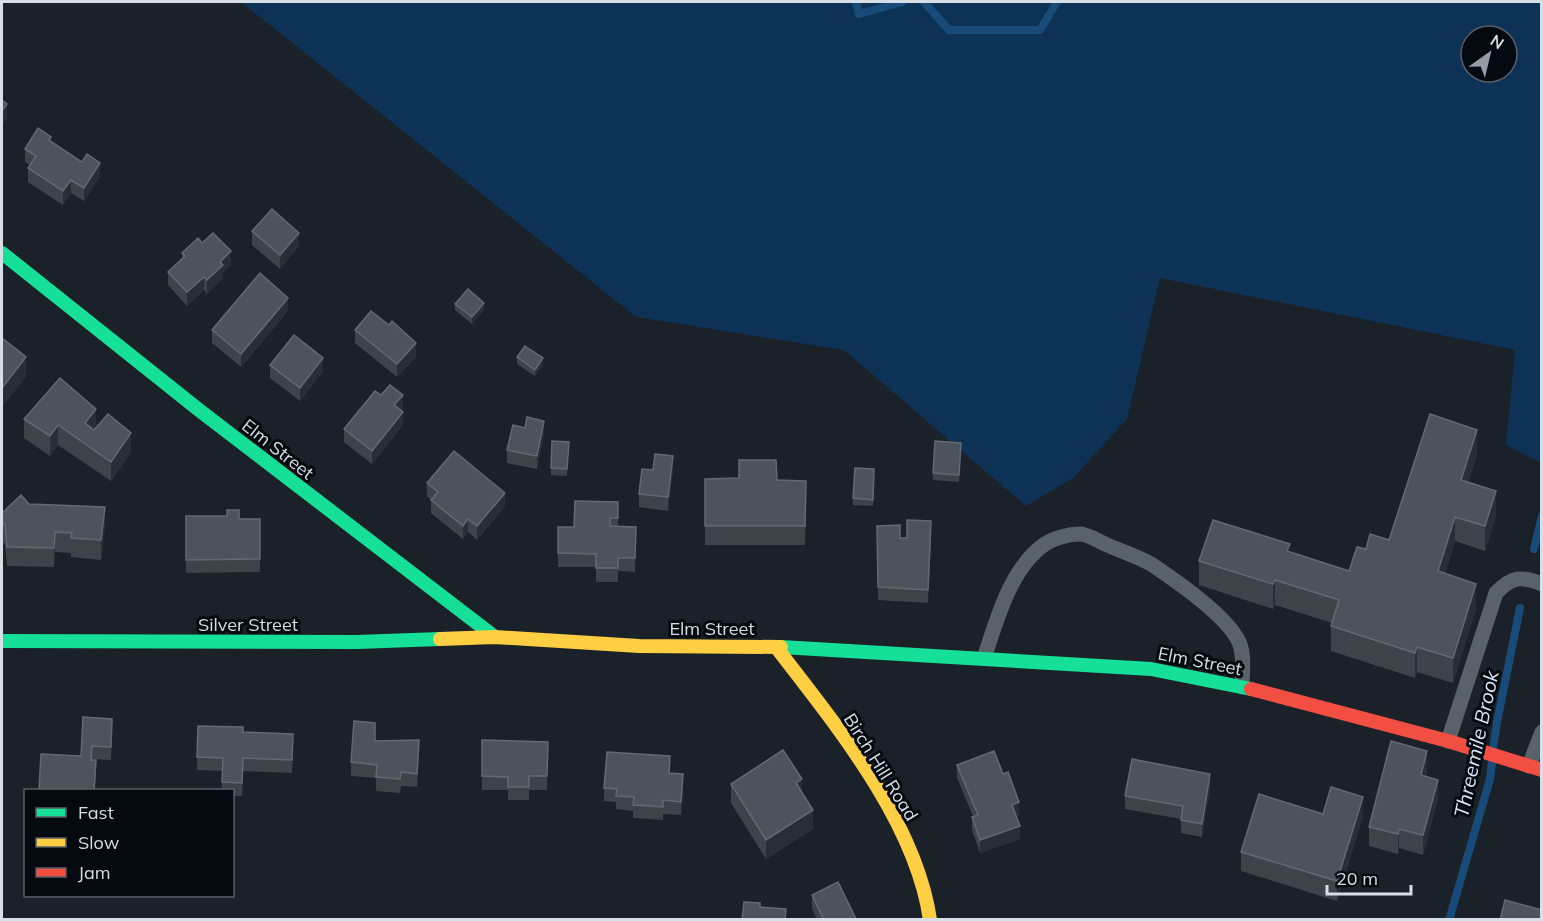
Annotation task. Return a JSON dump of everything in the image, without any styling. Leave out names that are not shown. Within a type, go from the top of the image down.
[{"type":"street","name":"Elm Street","points":[[2,253],[208,418],[495,637],[639,646],[776,647],[1151,669],[1242,687],[1448,741],[1535,768]]},
{"type":"street","name":"Silver Street","points":[[2,641],[357,642],[495,637]]},
{"type":"street","name":"Birch Hill Road","points":[[776,647],[843,735],[880,792],[908,847],[928,904],[930,920]]},
{"type":"lane","points":[[984,658],[1001,609],[1014,580],[1027,561],[1046,543],[1064,536],[1082,534],[1149,564],[1199,600],[1228,626],[1239,642],[1242,653],[1242,687]]},
{"type":"lane","points":[[1448,741],[1496,593],[1504,584],[1515,579],[1525,578],[1542,584]]},
{"type":"lane","points":[[1535,768],[1542,732]]},
{"type":"shaded area","points":[[241,2],[1541,2],[1541,463],[1506,445],[1515,350],[1160,278],[1127,419],[1073,478],[1026,506],[844,350],[636,317]]},
{"type":"building","points":[[2,100],[7,104],[2,111]]},
{"type":"building","points":[[38,128],[51,137],[49,140],[82,162],[87,154],[100,163],[84,188],[71,180],[63,191],[28,168],[36,156],[25,149]]},
{"type":"building","points":[[272,209],[299,233],[280,255],[252,231]]},
{"type":"building","points":[[213,233],[231,251],[220,262],[223,265],[207,280],[204,277],[187,292],[168,272],[185,256],[182,253],[198,238],[202,243]]},
{"type":"building","points":[[260,273],[288,298],[241,354],[212,330]]},
{"type":"building","points":[[468,289],[484,303],[472,317],[455,304]]},
{"type":"building","points":[[371,311],[389,325],[392,321],[416,343],[397,364],[355,330]]},
{"type":"building","points":[[294,335],[323,358],[300,388],[270,365]]},
{"type":"building","points":[[2,338],[26,357],[2,388]]},
{"type":"building","points":[[525,346],[543,358],[535,370],[517,357]]},
{"type":"building","points":[[60,378],[96,409],[85,423],[94,430],[108,414],[131,433],[111,462],[58,425],[50,436],[24,419]]},
{"type":"building","points":[[390,385],[403,395],[394,405],[403,412],[372,451],[344,429],[375,391],[381,395]]},
{"type":"building","points":[[1430,414],[1477,430],[1461,480],[1496,491],[1485,526],[1455,517],[1438,571],[1476,584],[1453,658],[1417,647],[1415,653],[1331,626],[1339,600],[1275,580],[1273,584],[1199,561],[1213,520],[1290,544],[1287,551],[1349,571],[1357,547],[1366,549],[1370,534],[1389,540]]},
{"type":"building","points":[[527,417],[544,421],[537,456],[507,450],[513,425],[525,428]]},
{"type":"building","points":[[552,441],[569,442],[567,469],[551,468]]},
{"type":"building","points":[[935,441],[961,443],[959,475],[933,473]]},
{"type":"building","points":[[454,451],[505,493],[477,526],[468,519],[463,526],[431,500],[438,492],[427,483]]},
{"type":"building","points":[[655,454],[673,456],[668,497],[639,494],[642,469],[653,470]]},
{"type":"building","points":[[739,460],[776,460],[777,480],[806,481],[805,526],[705,526],[705,479],[739,478]]},
{"type":"building","points":[[855,468],[874,469],[873,500],[853,498]]},
{"type":"building","points":[[21,495],[29,504],[105,507],[101,540],[71,538],[72,533],[55,532],[54,548],[7,547],[2,513]]},
{"type":"building","points":[[575,501],[618,502],[618,518],[610,518],[610,526],[636,527],[635,558],[618,558],[618,568],[596,568],[596,554],[558,553],[558,527],[574,527]]},
{"type":"building","points":[[227,510],[239,510],[239,519],[260,519],[260,559],[186,560],[186,516],[227,516]]},
{"type":"building","points":[[907,520],[931,521],[928,590],[878,587],[877,526],[900,525],[900,538],[907,538]]},
{"type":"building","points":[[83,717],[112,719],[111,747],[92,746],[91,760],[96,760],[94,789],[39,789],[41,754],[81,756]]},
{"type":"building","points":[[354,721],[375,723],[375,741],[419,740],[417,774],[401,772],[400,779],[376,777],[377,765],[351,762]]},
{"type":"building","points":[[198,726],[243,727],[243,732],[293,734],[292,760],[243,758],[242,783],[222,782],[223,758],[197,757]]},
{"type":"building","points":[[482,740],[548,742],[547,776],[529,776],[529,787],[508,787],[508,777],[482,776]]},
{"type":"building","points":[[1391,741],[1427,751],[1421,775],[1438,780],[1423,835],[1399,829],[1398,834],[1369,827]]},
{"type":"building","points":[[783,750],[802,779],[796,783],[813,810],[766,840],[731,784]]},
{"type":"building","points":[[994,751],[1003,774],[1008,772],[1019,802],[1012,805],[1020,826],[980,840],[972,817],[978,815],[957,765]]},
{"type":"building","points":[[607,752],[670,756],[669,773],[683,774],[681,802],[663,800],[663,807],[633,805],[634,797],[616,796],[617,789],[604,788]]},
{"type":"building","points":[[1132,759],[1210,774],[1202,824],[1181,820],[1183,806],[1125,796]]},
{"type":"building","points":[[1331,787],[1363,797],[1337,881],[1241,852],[1259,794],[1323,814]]},
{"type":"building","points":[[838,882],[856,920],[824,920],[812,895]]},
{"type":"building","points":[[1505,900],[1542,910],[1542,920],[1500,920]]},
{"type":"building","points":[[744,902],[760,903],[760,907],[786,909],[785,920],[742,920]]},
{"type":"waterway","points":[[856,2],[859,14],[902,2]]},
{"type":"waterway","points":[[924,2],[949,30],[1040,30],[1057,2]]},
{"type":"waterway","name":"Threemile Brook","points":[[1534,549],[1542,516]]},
{"type":"waterway","name":"Threemile Brook","points":[[1493,749],[1520,608]]},
{"type":"waterway","name":"Threemile Brook","points":[[1449,920],[1490,779],[1492,762]]},
{"type":"traffic: fast","points":[[2,253],[199,410],[495,637]]},
{"type":"traffic: fast","points":[[2,641],[357,642],[440,639]]},
{"type":"traffic: fast","points":[[781,647],[1151,669],[1251,689]]},
{"type":"traffic: slow","points":[[440,639],[495,637],[639,646],[781,647]]},
{"type":"traffic: slow","points":[[776,647],[847,741],[891,810],[922,883],[930,920]]},
{"type":"traffic: jam","points":[[1251,689],[1448,741],[1542,770]]}]
